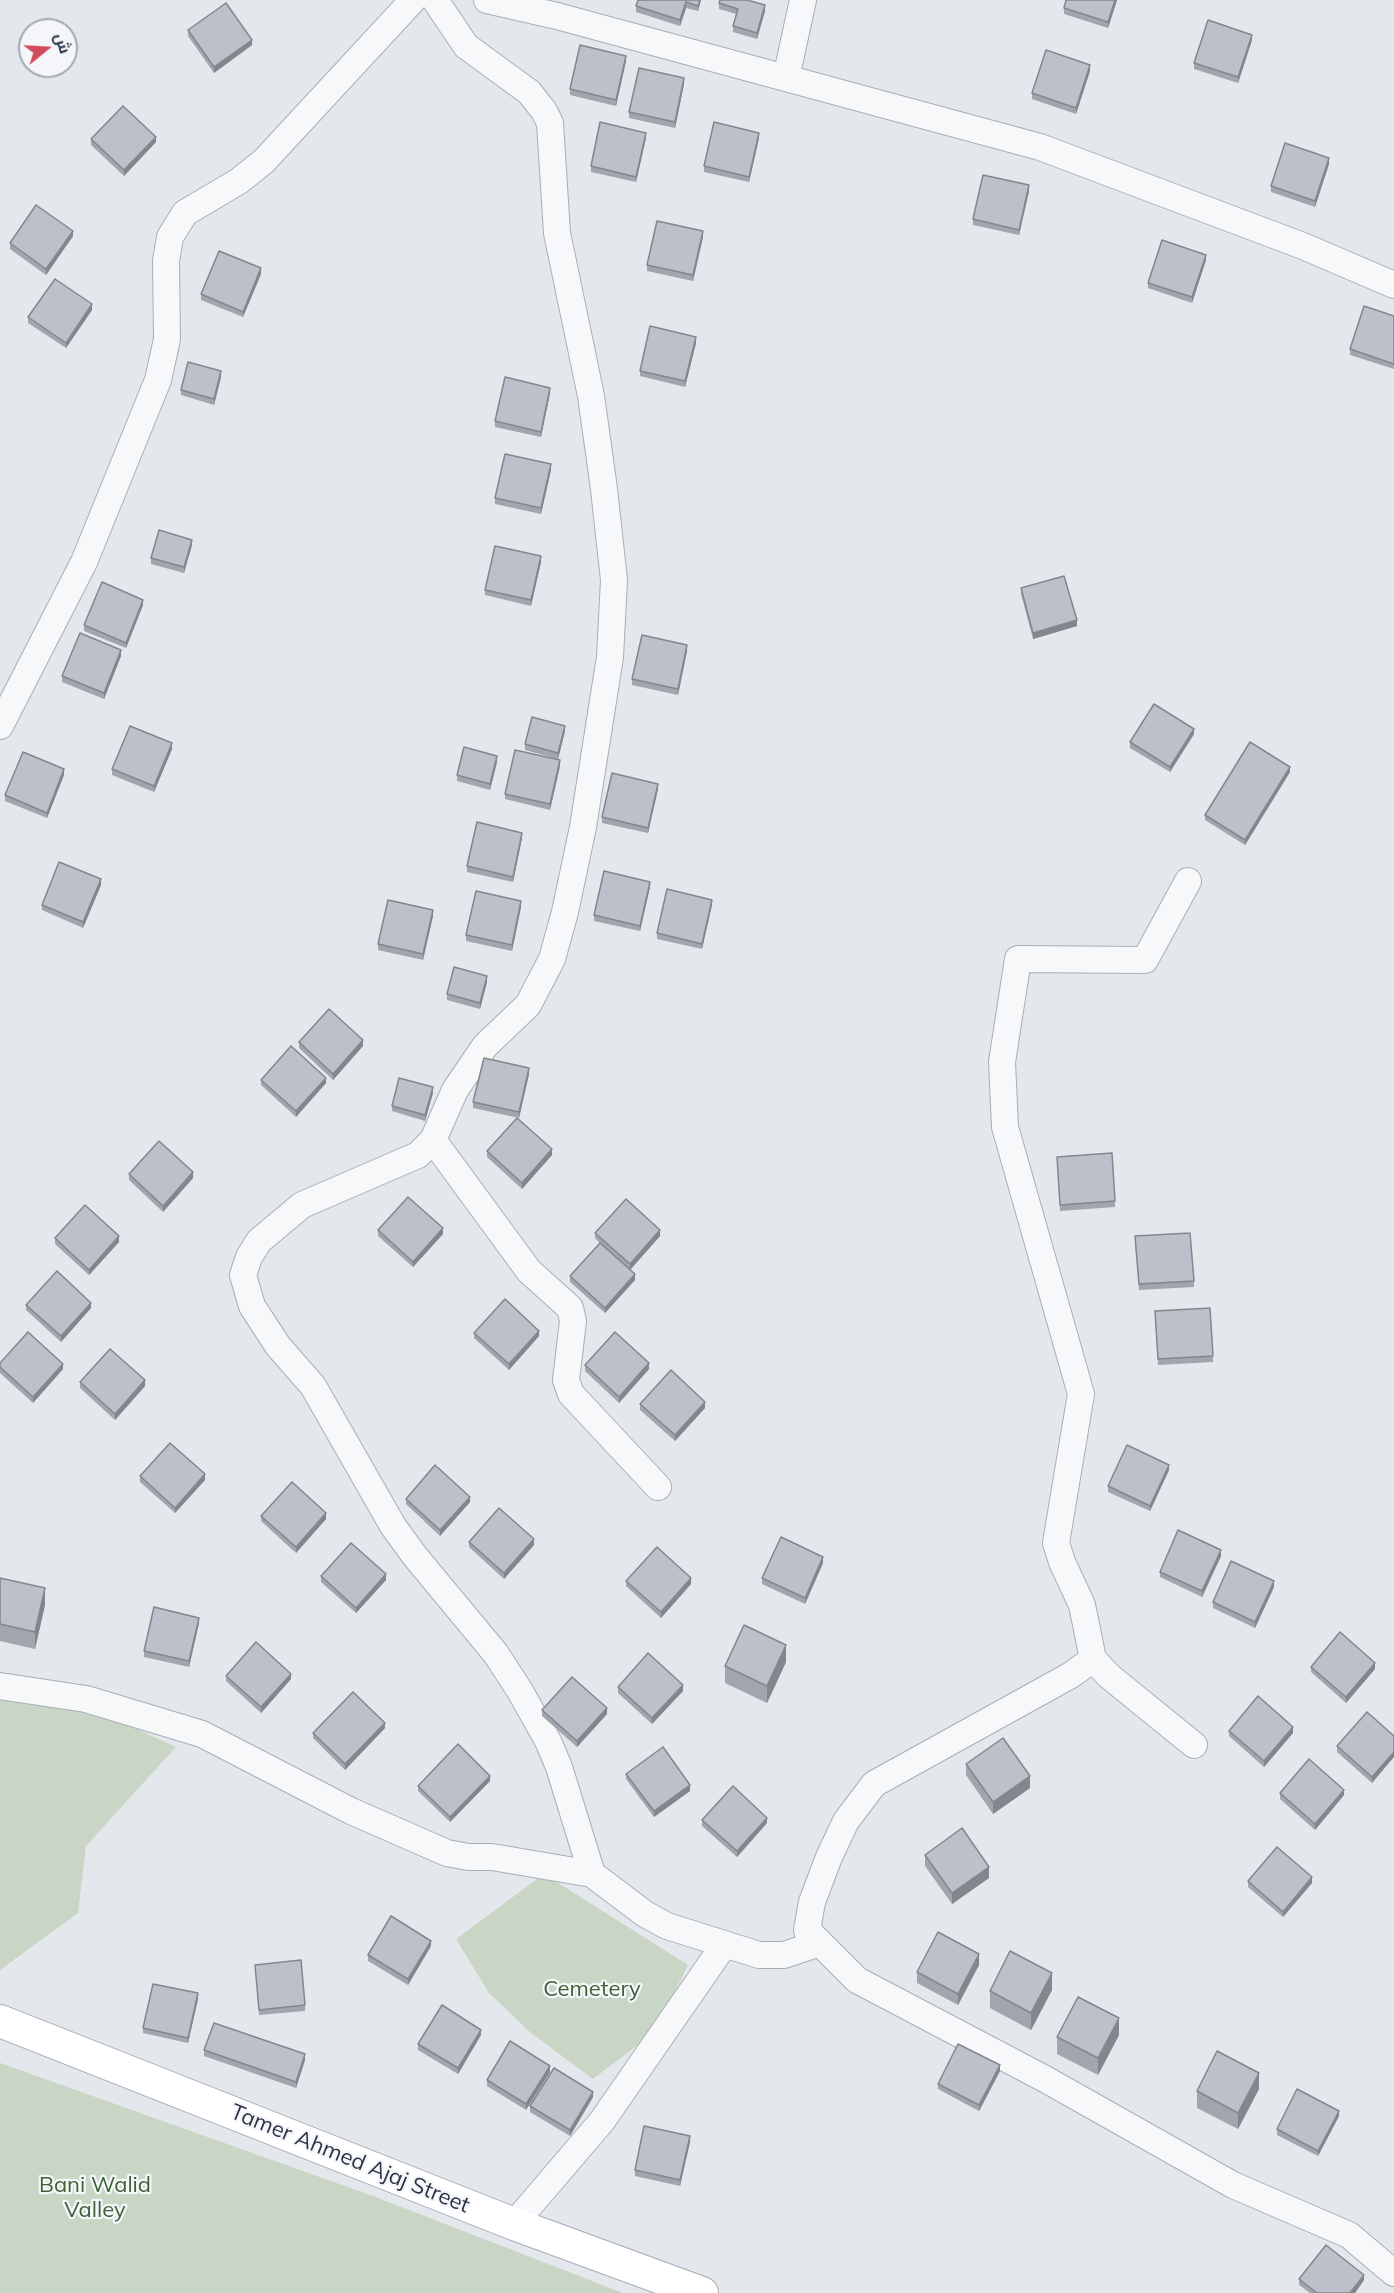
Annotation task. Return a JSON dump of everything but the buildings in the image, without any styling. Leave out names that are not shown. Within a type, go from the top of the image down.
[{"type":"main road","name":"Tamer Ahmed Ajaj Street","points":[[0,2020],[514,2224],[702,2293]]},
{"type":"street","points":[[0,726],[84,562],[158,381],[167,339],[166,261],[170,237],[185,213],[239,181],[264,161],[413,0]]},
{"type":"street","points":[[435,0],[466,46],[529,92],[550,123],[557,232],[591,396],[604,489],[614,580],[610,657],[583,827],[565,912],[552,959],[528,1005],[485,1046],[455,1090],[433,1140],[418,1155],[302,1205],[259,1240],[249,1257],[243,1275],[252,1306],[278,1346],[313,1386],[393,1526],[414,1555],[496,1654],[520,1691],[559,1767],[592,1874]]},
{"type":"street","points":[[487,0],[557,16],[1040,147],[1303,246],[1394,285]]},
{"type":"street","points":[[786,78],[803,0]]},
{"type":"street","points":[[1188,881],[1144,960],[1018,959],[1002,1062],[1005,1126],[1081,1394],[1056,1543],[1062,1562],[1082,1605],[1093,1659],[1109,1676],[1194,1744]]},
{"type":"street","points":[[433,1140],[530,1271],[570,1308],[573,1321],[567,1380],[571,1394],[658,1486]]},
{"type":"street","points":[[0,1686],[86,1700],[202,1734],[351,1811],[447,1854],[492,1857],[592,1874],[645,1914],[667,1926],[759,1955],[784,1955],[811,1946],[807,1930],[812,1902],[829,1857],[846,1821],[874,1784],[1071,1675],[1093,1659]]},
{"type":"street","points":[[807,1930],[857,1980],[1045,2079],[1233,2185],[1349,2235],[1394,2273]]},
{"type":"street","points":[[514,2224],[602,2121],[724,1945]]},
{"type":"green space","points":[[0,1684],[93,1709],[176,1747],[86,1846],[78,1913],[0,1970]]},
{"type":"green space","name":"Cemetery","points":[[544,1874],[688,1965],[668,2006],[639,2044],[593,2079],[531,2033],[489,1993],[456,1939]]},
{"type":"green space","name":"Bani Walid Valley","points":[[0,2063],[373,2196],[623,2293],[0,2293]]}]
